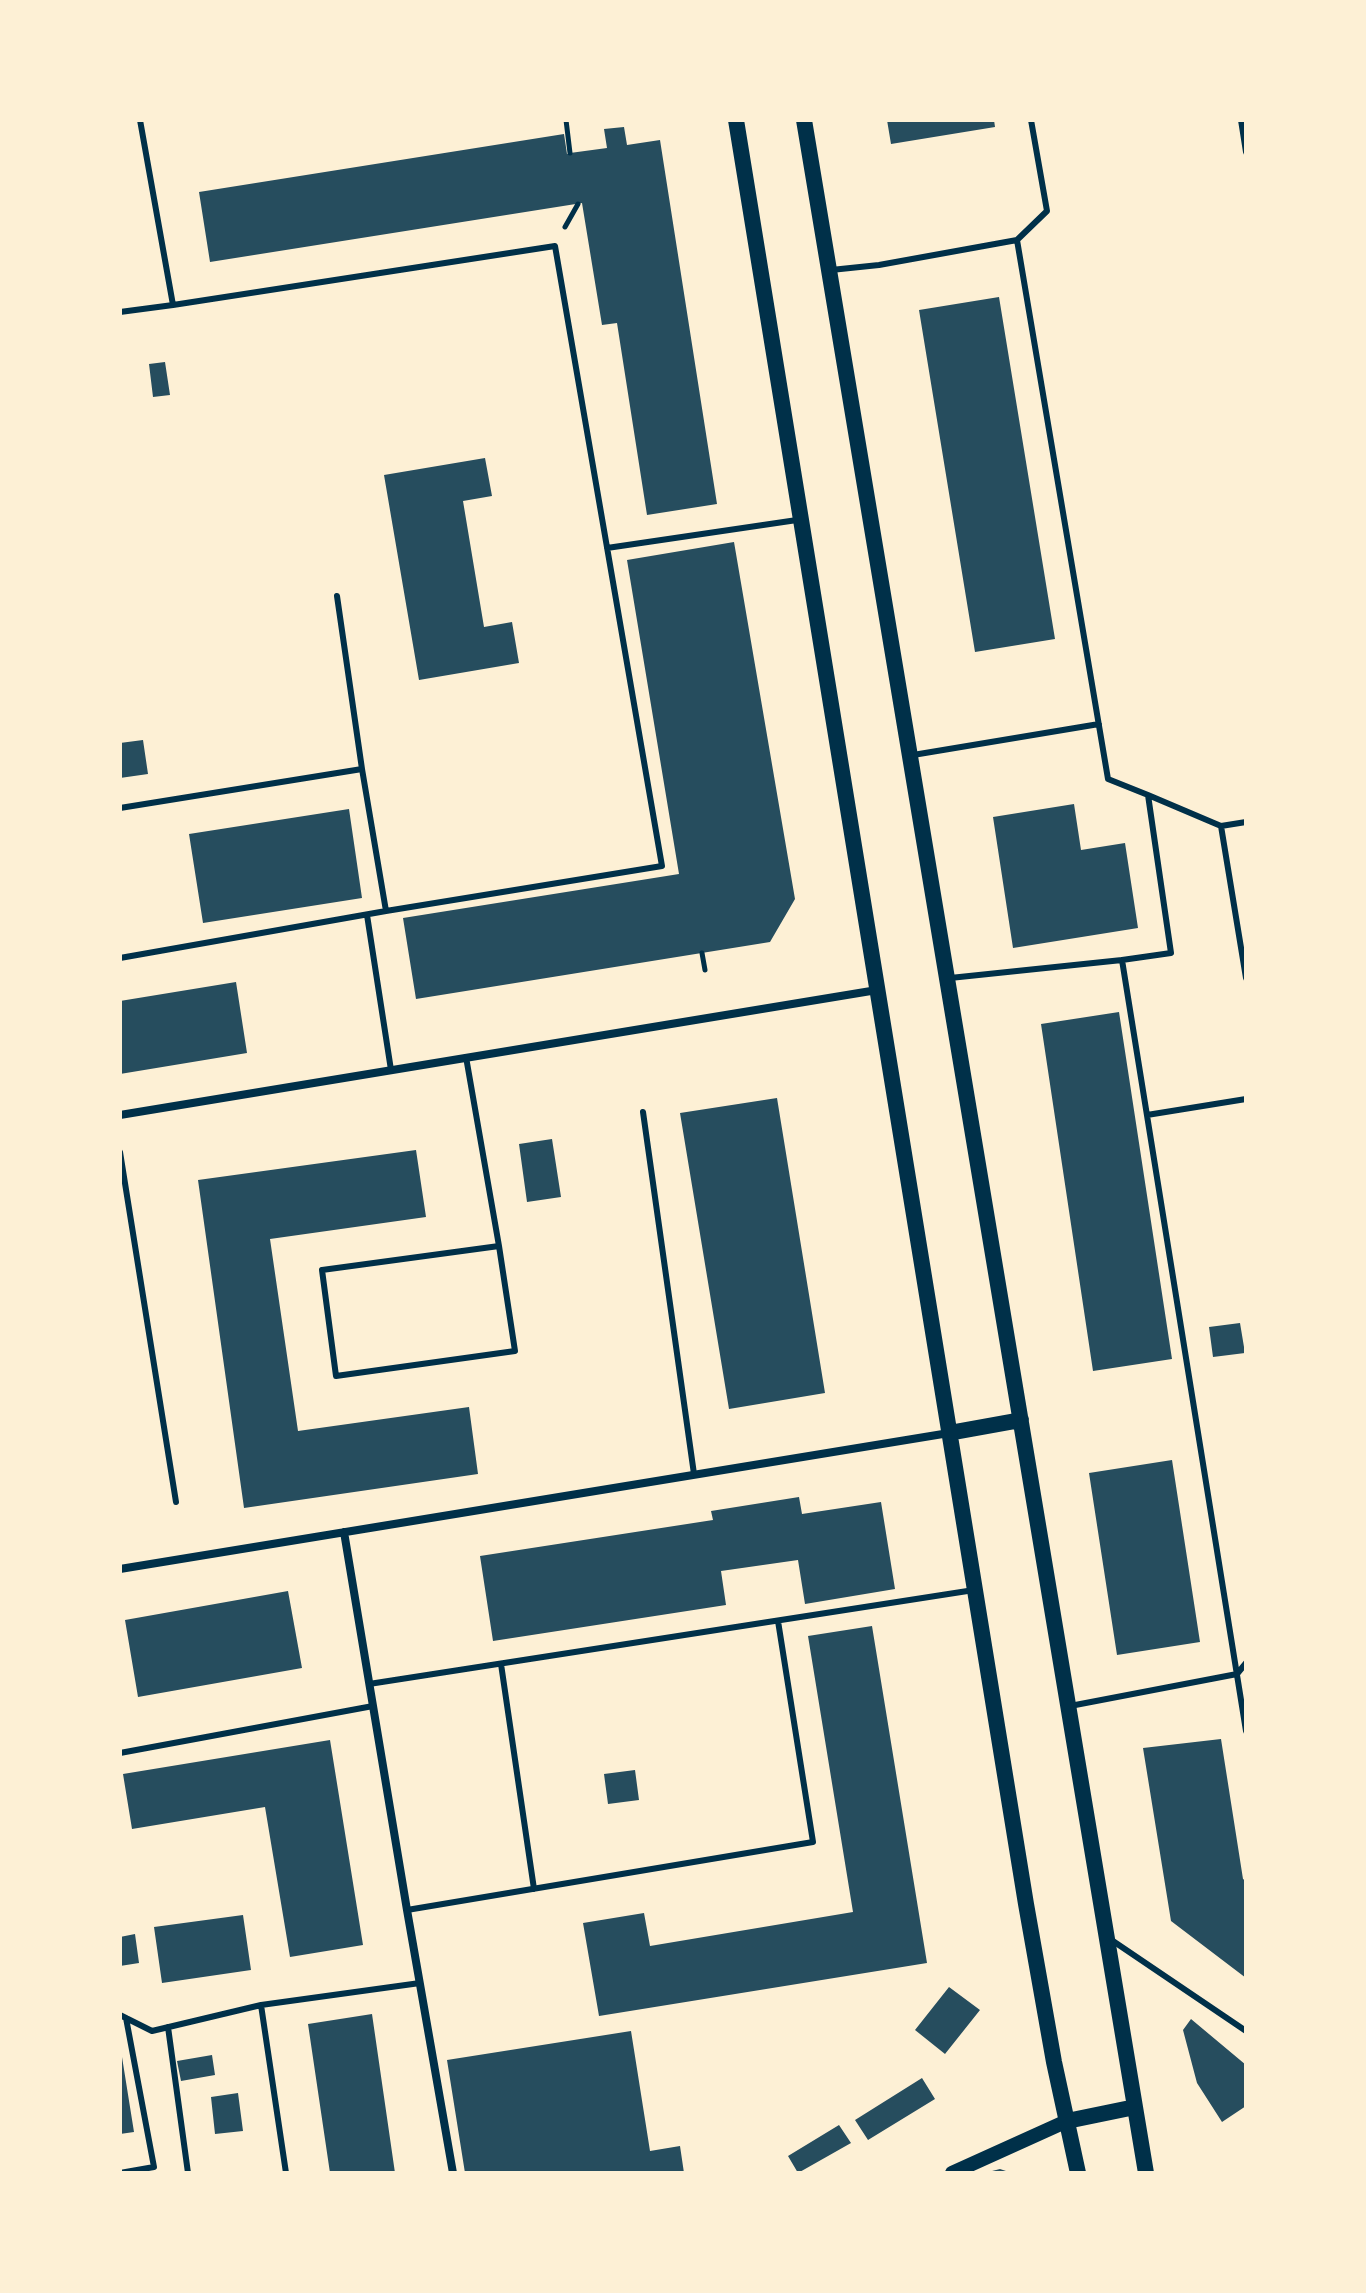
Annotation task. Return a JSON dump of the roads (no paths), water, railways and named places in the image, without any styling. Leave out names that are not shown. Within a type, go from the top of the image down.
[{"type":"main road","points":[[736,120],[1028,1918],[1078,2173]]},
{"type":"main road","points":[[804,120],[1146,2173]]},
{"type":"main road","points":[[949,1433],[1021,1420]]},
{"type":"main road","points":[[1067,2121],[1135,2107]]},
{"type":"street","points":[[120,1115],[877,990]]},
{"type":"street","points":[[120,1569],[949,1433]]},
{"type":"street","points":[[344,1532],[453,2173]]},
{"type":"street","points":[[952,2173],[1067,2121]]},
{"type":"lane","points":[[140,120],[173,305]]},
{"type":"lane","points":[[829,270],[879,265],[1017,240],[1047,211],[1031,120]]},
{"type":"lane","points":[[1241,120],[1246,152]]},
{"type":"lane","points":[[1017,240],[1108,779],[1221,826],[1246,822]]},
{"type":"lane","points":[[120,312],[555,246],[662,866],[120,958]]},
{"type":"lane","points":[[607,548],[801,520]]},
{"type":"lane","points":[[337,596],[386,911]]},
{"type":"lane","points":[[910,755],[1099,724]]},
{"type":"lane","points":[[120,808],[362,769]]},
{"type":"lane","points":[[947,979],[1171,953],[1148,795]]},
{"type":"lane","points":[[1221,826],[1246,978]]},
{"type":"lane","points":[[367,915],[391,1070]]},
{"type":"lane","points":[[1122,960],[1246,1731]]},
{"type":"lane","points":[[466,1057],[499,1246],[515,1351],[336,1376],[322,1270],[499,1246]]},
{"type":"lane","points":[[1147,1115],[1246,1099]]},
{"type":"lane","points":[[643,1112],[694,1474]]},
{"type":"lane","points":[[120,1152],[176,1502]]},
{"type":"lane","points":[[369,1684],[975,1590]]},
{"type":"lane","points":[[407,1910],[813,1842],[778,1621]]},
{"type":"lane","points":[[1068,1706],[1237,1674],[1246,1663]]},
{"type":"lane","points":[[501,1664],[534,1889]]},
{"type":"lane","points":[[120,1753],[373,1706]]},
{"type":"lane","points":[[1107,1937],[1246,2031]]},
{"type":"lane","points":[[123,2016],[152,2031],[261,2005],[420,1983]]},
{"type":"lane","points":[[261,2005],[286,2173]]},
{"type":"lane","points":[[120,2173],[154,2167],[123,2016]]},
{"type":"lane","points":[[168,2027],[188,2173]]}]
